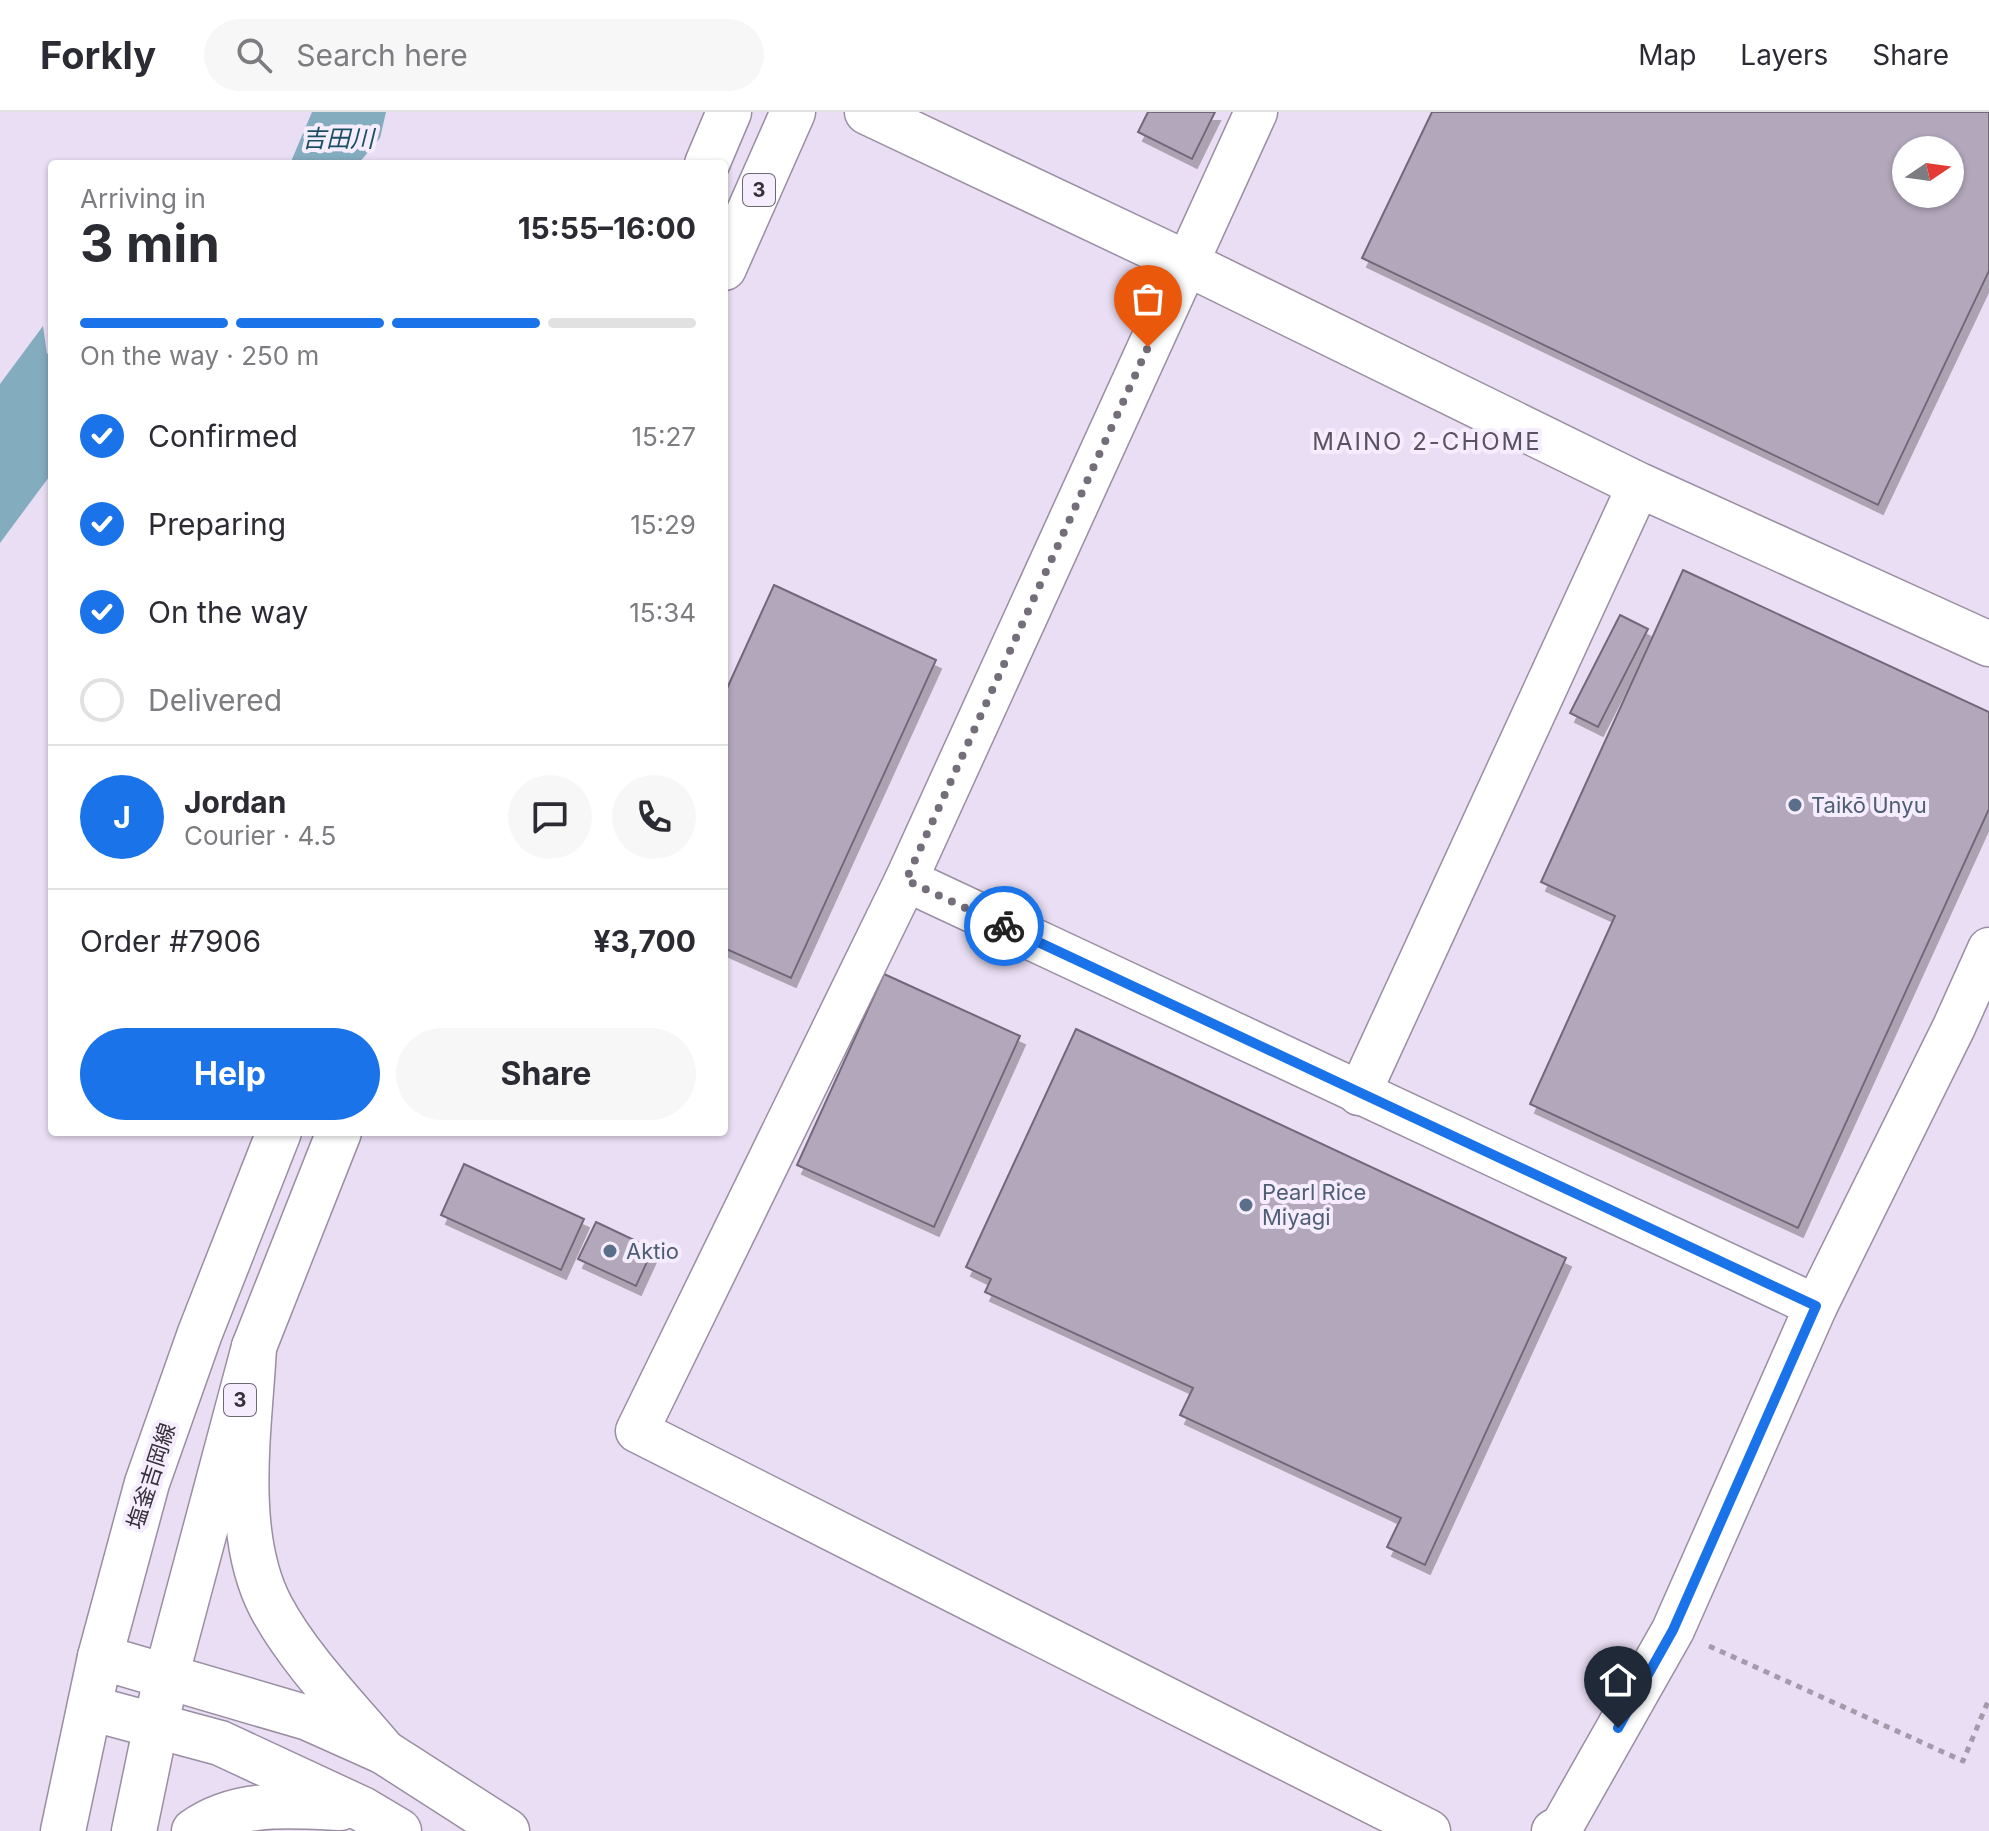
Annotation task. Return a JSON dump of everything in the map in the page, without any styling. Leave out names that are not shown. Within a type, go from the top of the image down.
[{"type":"main road","points":[[709,160],[729,112]]},
{"type":"main road","name":"3","points":[[728,259],[793,112]]},
{"type":"main road","points":[[867,112],[1186,263],[1639,485],[1989,644]]},
{"type":"main road","name":"塩釜吉岡線","points":[[63,1831],[100,1657],[147,1483],[200,1333],[277,1136]]},
{"type":"main road","name":"3","points":[[134,1831],[166,1677],[254,1347],[337,1136]]},
{"type":"main road","points":[[254,1347],[246,1509],[257,1567],[278,1618],[310,1663],[384,1752]]},
{"type":"main road","points":[[100,1657],[308,1718],[384,1752],[507,1831]]},
{"type":"main road","points":[[90,1708],[220,1743],[362,1809],[399,1831]]},
{"type":"main road","points":[[194,1831],[213,1817],[270,1805],[362,1809]]},
{"type":"street","points":[[1256,112],[906,880],[637,1431],[1429,1831]]},
{"type":"street","points":[[1359,1094],[1639,485]]},
{"type":"street","points":[[906,880],[1816,1306]]},
{"type":"street","points":[[1553,1831],[1562,1826],[1673,1630],[1816,1306],[1954,1027],[1989,949]]},
{"type":"path","points":[[1673,1630],[1963,1761],[1989,1699]]},
{"type":"water","name":"吉田川","points":[[312,112],[386,112],[380,138],[361,160],[292,160]]},
{"type":"water","points":[[43,326],[48,353],[48,478],[0,543],[0,384]]},
{"type":"building","points":[[1148,112],[1215,112],[1192,159],[1138,132]]},
{"type":"building","points":[[1432,112],[1989,112],[1989,271],[1878,505],[1362,258]]},
{"type":"building","points":[[1683,570],[1989,712],[1989,809],[1798,1228],[1530,1104],[1615,916],[1541,882]]},
{"type":"building","points":[[774,585],[936,660],[791,978],[728,950],[728,686]]},
{"type":"building","points":[[1620,615],[1648,629],[1598,727],[1570,713]]},
{"type":"building","points":[[884,974],[1020,1036],[934,1227],[797,1165]]},
{"type":"building","points":[[1076,1029],[1566,1258],[1425,1565],[1387,1547],[1401,1518],[1180,1415],[1193,1388],[985,1292],[991,1279],[966,1267]]},
{"type":"building","points":[[464,1164],[584,1219],[561,1270],[441,1215]]},
{"type":"building","points":[[596,1222],[653,1249],[636,1286],[578,1259]]},
{"type":"way so far","points":[[1004,926],[906,880],[1148,347]]},
{"type":"place","name":"Taikō Unyu","points":[[1795,805]]},
{"type":"place","name":"Pearl Rice Miyagi","points":[[1246,1205]]},
{"type":"place","name":"Aktio","points":[[610,1251]]},
{"type":"district","name":"MAINO 2-CHOME","points":[[1427,441]]},
{"type":"route","points":[[1004,926],[1816,1306],[1673,1630],[1618,1728]]}]
